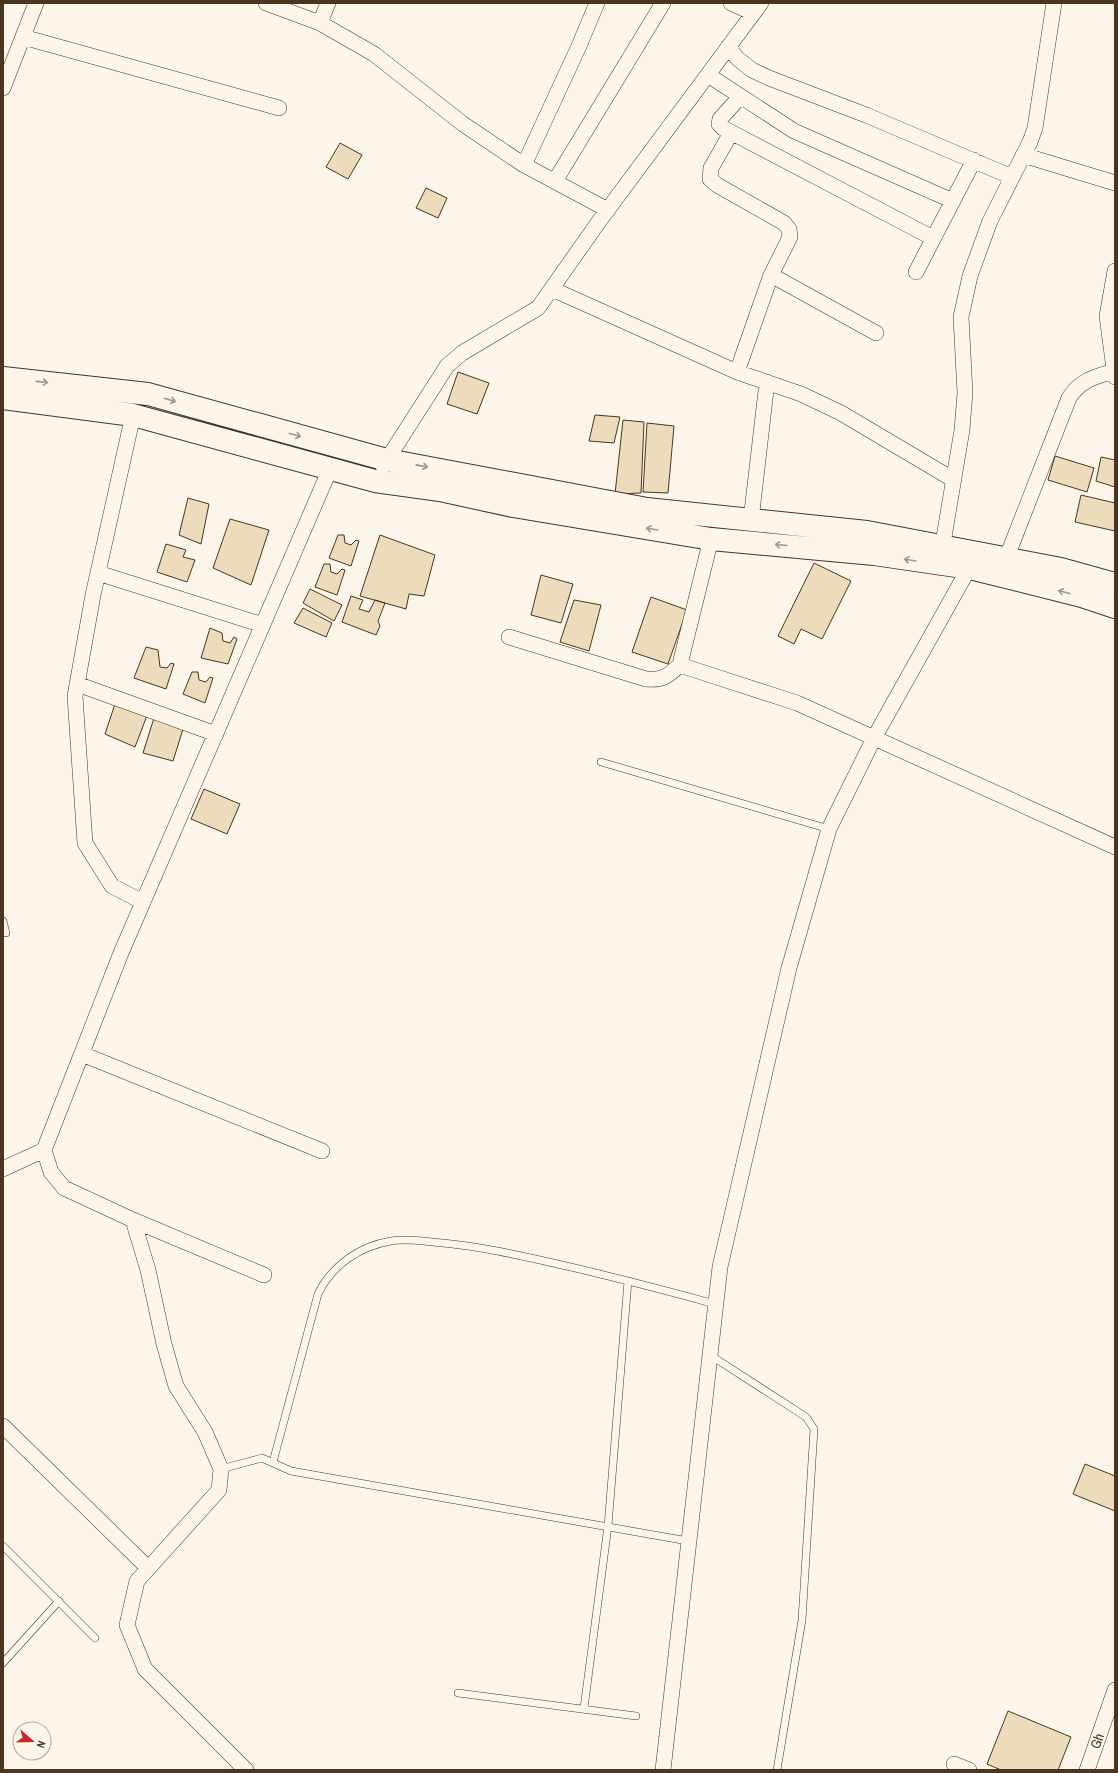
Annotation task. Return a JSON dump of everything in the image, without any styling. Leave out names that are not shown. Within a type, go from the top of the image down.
[{"type":"main road","points":[[3,378],[148,394],[387,460],[647,509],[868,532],[941,555]]},
{"type":"main road","points":[[3,398],[133,415],[375,480],[440,490],[513,506],[711,539],[874,554],[941,555],[973,560],[1105,604]]},
{"type":"main road","points":[[973,560],[1006,559],[1112,580]]},
{"type":"street","points":[[3,88],[36,3]]},
{"type":"street","points":[[266,3],[320,23],[374,54],[463,124],[524,165],[608,210]]},
{"type":"street","points":[[320,23],[328,3]]},
{"type":"street","points":[[524,165],[580,46],[597,3]]},
{"type":"street","points":[[555,181],[663,3]]},
{"type":"street","points":[[375,480],[447,366],[462,353],[538,308],[608,210],[757,8],[731,3]]},
{"type":"street","points":[[941,555],[954,480],[966,393],[961,317],[970,276],[990,221],[1030,142],[1038,112],[1054,3]]},
{"type":"street","points":[[23,37],[279,108]]},
{"type":"street","points":[[728,47],[738,59],[752,70],[768,78],[866,115],[1012,177]]},
{"type":"street","points":[[708,75],[780,123],[812,140],[953,201]]},
{"type":"street","points":[[740,97],[720,119],[719,124],[731,132],[933,238]]},
{"type":"street","points":[[731,132],[711,168],[710,179],[717,185],[784,223],[789,229],[790,237],[771,275],[737,372]]},
{"type":"street","points":[[1023,155],[1115,183]]},
{"type":"street","points":[[916,272],[974,160]]},
{"type":"street","points":[[1006,559],[1069,398],[1075,388],[1088,379],[1114,374],[1107,316],[1115,271]]},
{"type":"street","points":[[771,275],[876,333]]},
{"type":"street","points":[[552,289],[737,372],[801,394],[841,413],[954,480]]},
{"type":"street","points":[[752,520],[767,382]]},
{"type":"street","points":[[133,415],[98,573],[75,696],[85,843],[112,886],[143,902]]},
{"type":"street","points":[[264,1276],[133,1220],[64,1188],[51,1172],[44,1150],[143,902],[330,469]]},
{"type":"street","points":[[509,637],[646,678],[658,680],[669,675],[682,663],[711,539]]},
{"type":"street","points":[[663,1770],[720,1266],[789,968],[829,829],[874,738],[973,560]]},
{"type":"street","points":[[98,573],[263,625]]},
{"type":"street","points":[[1105,604],[1112,580]]},
{"type":"street","points":[[682,663],[686,667],[797,703],[1115,847]]},
{"type":"street","points":[[77,684],[216,734]]},
{"type":"street","points":[[82,1054],[322,1151]]},
{"type":"street","points":[[3,1169],[44,1150]]},
{"type":"street","points":[[133,1220],[148,1270],[164,1344],[176,1386],[205,1432],[221,1469],[219,1490],[137,1581],[127,1625],[145,1669],[246,1770]]},
{"type":"street","points":[[3,1426],[148,1568]]},
{"type":"street","name":"Gh","points":[[1087,1770],[1115,1690]]},
{"type":"street","points":[[954,1764],[969,1770]]},
{"type":"lane","points":[[602,762],[829,829]]},
{"type":"lane","points":[[3,921],[6,933]]},
{"type":"lane","points":[[273,1462],[318,1294],[331,1273],[344,1261],[362,1250],[378,1244],[402,1240],[467,1245],[495,1249],[628,1281],[715,1304]]},
{"type":"lane","points":[[584,1708],[608,1526],[628,1281]]},
{"type":"lane","points":[[709,1355],[806,1417],[814,1429],[802,1620],[777,1770]]},
{"type":"lane","points":[[221,1469],[257,1458],[262,1458],[291,1471],[688,1541]]},
{"type":"lane","points":[[3,1546],[95,1638]]},
{"type":"lane","points":[[3,1663],[59,1601]]},
{"type":"lane","points":[[458,1693],[584,1708],[636,1716]]},
{"type":"building","points":[[340,143],[362,155],[348,179],[326,167]]},
{"type":"building","points":[[426,188],[447,198],[438,218],[416,208]]},
{"type":"building","points":[[458,372],[489,383],[477,414],[447,404]]},
{"type":"building","points":[[595,415],[620,417],[614,443],[589,441]]},
{"type":"building","points":[[623,420],[644,422],[641,493],[615,494]]},
{"type":"building","points":[[647,423],[674,426],[668,493],[643,492]]},
{"type":"building","points":[[1055,456],[1094,468],[1087,492],[1048,480]]},
{"type":"building","points":[[1101,457],[1115,460],[1115,487],[1096,481]]},
{"type":"building","points":[[1081,495],[1115,503],[1115,531],[1075,522]]},
{"type":"building","points":[[188,498],[209,504],[201,544],[179,535]]},
{"type":"building","points":[[230,519],[269,530],[251,585],[213,568]]},
{"type":"building","points":[[338,535],[344,535],[345,543],[351,545],[356,540],[359,541],[351,566],[329,558]]},
{"type":"building","points":[[380,535],[435,555],[424,596],[409,594],[406,609],[360,596]]},
{"type":"building","points":[[166,544],[186,550],[183,557],[195,560],[187,582],[157,572]]},
{"type":"building","points":[[814,563],[851,581],[822,639],[801,629],[794,644],[778,636]]},
{"type":"building","points":[[324,564],[330,564],[331,572],[337,574],[342,569],[345,570],[337,595],[315,587]]},
{"type":"building","points":[[541,575],[573,584],[561,623],[531,615]]},
{"type":"building","points":[[310,589],[342,605],[334,621],[303,603]]},
{"type":"building","points":[[351,596],[363,600],[359,609],[369,612],[375,600],[385,603],[378,621],[380,626],[376,635],[342,622]]},
{"type":"building","points":[[651,597],[687,610],[668,664],[632,652]]},
{"type":"building","points":[[574,600],[601,605],[589,651],[560,642]]},
{"type":"building","points":[[303,608],[332,623],[326,637],[294,623]]},
{"type":"building","points":[[210,628],[222,633],[223,641],[230,643],[234,637],[237,639],[228,664],[201,658]]},
{"type":"building","points":[[146,647],[158,650],[160,667],[167,668],[171,663],[174,664],[166,689],[134,678]]},
{"type":"building","points":[[192,672],[198,672],[199,680],[206,682],[210,677],[213,678],[205,703],[183,694]]},
{"type":"building","points":[[116,701],[148,713],[135,747],[105,734]]},
{"type":"building","points":[[154,718],[184,726],[173,761],[143,753]]},
{"type":"building","points":[[204,789],[240,804],[227,834],[191,819]]},
{"type":"building","points":[[1085,1464],[1115,1476],[1115,1511],[1073,1494]]},
{"type":"building","points":[[1008,1711],[1071,1737],[1058,1770],[1001,1770],[987,1764]]}]
